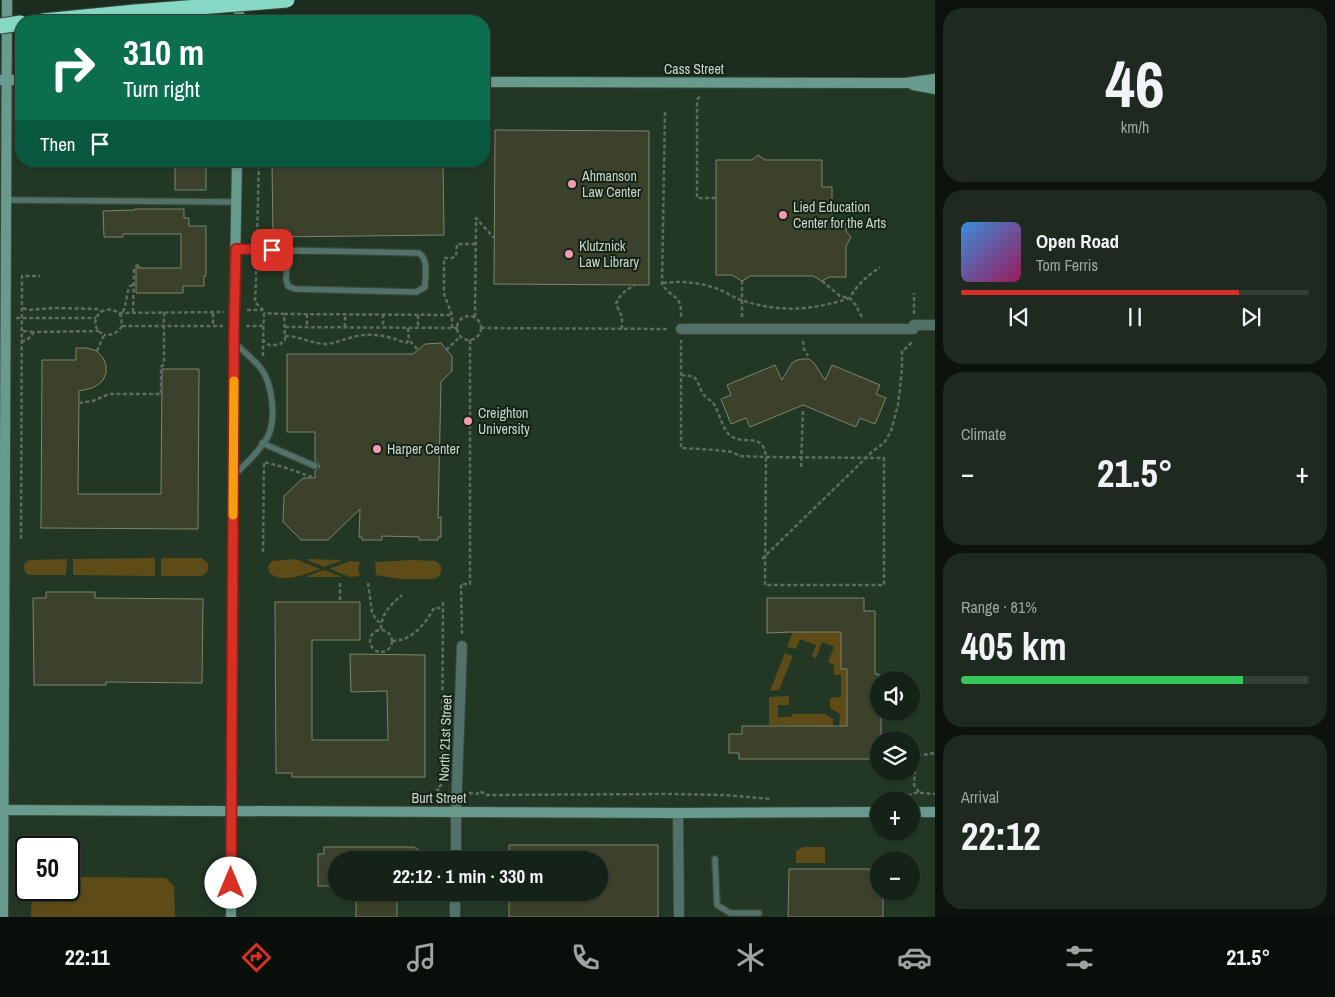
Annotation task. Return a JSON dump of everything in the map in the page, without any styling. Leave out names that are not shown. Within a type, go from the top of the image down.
[{"type":"highway","points":[[104,15],[287,0]]},
{"type":"highway","points":[[0,26],[15,25]]},
{"type":"main road","points":[[4,917],[2,810],[3,387],[6,318],[7,200],[3,80],[7,0]]},
{"type":"main road","points":[[238,15],[239,0]]},
{"type":"main road","points":[[904,83],[935,79]]},
{"type":"main road","name":"Cass Street","points":[[490,82],[904,83]]},
{"type":"main road","points":[[904,83],[935,89]]},
{"type":"main road","points":[[230,917],[234,311],[237,167]]},
{"type":"main road","name":"Burt Street","points":[[2,810],[870,812]]},
{"type":"main road","points":[[920,812],[935,812]]},
{"type":"street","points":[[681,329],[866,330],[935,325]]},
{"type":"street","name":"North 21st Street","points":[[456,851],[462,646]]},
{"type":"street","points":[[678,813],[679,917]]},
{"type":"street","points":[[455,917],[456,901]]},
{"type":"lane","points":[[7,200],[237,202]]},
{"type":"lane","points":[[236,249],[419,253],[426,262],[425,287],[416,292],[295,289],[288,286],[286,279],[288,251]]},
{"type":"lane","points":[[233,476],[250,460],[269,434],[273,406],[265,375],[260,367],[234,342]]},
{"type":"lane","points":[[262,443],[315,466]]},
{"type":"lane","points":[[715,859],[717,905],[730,913],[760,914]]},
{"type":"path","points":[[700,97],[697,102],[697,198],[716,198]]},
{"type":"path","points":[[665,112],[662,284],[679,300],[681,315]]},
{"type":"path","points":[[259,167],[254,302],[263,312],[263,340],[269,345],[279,345],[284,340],[284,314]]},
{"type":"path","points":[[474,316],[476,218],[494,238]]},
{"type":"path","points":[[452,328],[452,315],[444,294],[444,258],[454,258],[456,256],[457,244],[475,244]]},
{"type":"path","points":[[133,312],[134,268],[139,264],[139,268]]},
{"type":"path","points":[[662,284],[680,281],[712,287],[742,301],[759,305],[803,309],[850,298],[860,283],[880,267]]},
{"type":"path","points":[[21,539],[22,276],[40,276]]},
{"type":"path","points":[[742,281],[742,329]]},
{"type":"path","points":[[822,281],[840,296],[850,298],[863,318],[866,330]]},
{"type":"path","points":[[123,312],[128,290],[130,286],[134,285]]},
{"type":"path","points":[[622,328],[622,318],[616,304],[620,295],[635,285]]},
{"type":"path","points":[[762,559],[872,452],[884,443],[891,430],[898,405],[902,350],[908,348],[913,340],[914,292]]},
{"type":"path","points":[[23,308],[28,310],[99,309],[101,311]]},
{"type":"path","points":[[108,309],[118,313],[121,316],[122,326],[119,330],[113,334],[104,334],[99,331],[95,324],[96,318],[101,311],[108,309]]},
{"type":"path","points":[[118,313],[234,311],[284,314],[452,315]]},
{"type":"path","points":[[79,403],[93,402],[109,394],[161,394],[161,367],[164,364],[164,312]]},
{"type":"path","points":[[213,312],[213,326]]},
{"type":"path","points":[[307,314],[307,327]]},
{"type":"path","points":[[345,327],[346,314]]},
{"type":"path","points":[[383,314],[383,327]]},
{"type":"path","points":[[418,315],[418,328]]},
{"type":"path","points":[[464,316],[474,316],[480,322],[480,333],[474,339],[464,339],[458,333],[458,322],[464,316]]},
{"type":"path","points":[[6,318],[96,318]]},
{"type":"path","points":[[122,326],[263,326]]},
{"type":"path","points":[[284,327],[458,328]]},
{"type":"path","points":[[408,328],[408,340],[418,350]]},
{"type":"path","points":[[481,328],[681,329],[680,375],[681,448],[732,452],[740,456],[766,457],[884,458],[884,585],[765,585],[766,457],[765,448],[762,444],[755,441],[738,440],[727,434],[715,405],[706,398],[696,378],[689,375],[680,375]]},
{"type":"path","points":[[803,329],[804,349],[808,356]]},
{"type":"path","points":[[22,331],[99,331]]},
{"type":"path","points":[[21,341],[26,341],[34,332]]},
{"type":"path","points":[[97,351],[104,334]]},
{"type":"path","points":[[284,336],[327,344],[371,334],[389,337],[406,343],[408,340]]},
{"type":"path","points":[[446,350],[461,336]]},
{"type":"path","points":[[462,646],[461,584],[470,584],[470,339]]},
{"type":"path","points":[[801,467],[803,410]]},
{"type":"path","points":[[262,552],[264,462],[315,478]]},
{"type":"path","points":[[340,583],[340,602]]},
{"type":"path","points":[[368,583],[372,612],[376,620],[381,623]]},
{"type":"path","points":[[381,629],[381,623],[386,610],[402,595]]},
{"type":"path","points":[[443,602],[442,777],[441,785],[437,789],[441,793],[477,794],[480,791],[486,795],[715,794],[776,800]]},
{"type":"path","points":[[392,641],[408,637],[423,624],[434,608],[443,608]]},
{"type":"path","points":[[381,629],[388,632],[392,641],[390,647],[384,652],[377,652],[370,644],[370,637],[374,631],[381,629]]},
{"type":"path","points":[[918,791],[914,785],[916,756],[935,753]]},
{"type":"path","points":[[920,792],[935,794]]},
{"type":"shaded area","name":"Creighton University","points":[[0,80],[15,80],[15,167],[490,167],[490,82],[935,83],[935,917],[0,917]]},
{"type":"shaded area","points":[[155,558],[155,576],[73,575],[73,559]]},
{"type":"shaded area","points":[[161,558],[201,558],[207,562],[209,569],[201,576],[161,576]]},
{"type":"shaded area","points":[[67,559],[66,575],[29,575],[24,570],[25,563],[29,560]]},
{"type":"shaded area","points":[[296,559],[320,569],[301,576],[287,578],[274,576],[269,572],[268,566],[272,561]]},
{"type":"shaded area","points":[[308,559],[340,560],[341,561],[324,567]]},
{"type":"shaded area","points":[[351,561],[360,562],[358,570],[360,576],[350,577],[330,569],[331,568]]},
{"type":"shaded area","points":[[436,561],[441,566],[440,575],[433,579],[400,579],[375,575],[375,562]]},
{"type":"shaded area","points":[[324,570],[341,577],[307,577],[307,576]]},
{"type":"shaded area","points":[[793,632],[841,632],[841,669],[851,669],[847,732],[839,729],[840,714],[830,708],[830,698],[841,697],[841,675],[834,675],[834,665],[828,662],[834,647],[822,642],[816,658],[812,656],[816,645],[800,639],[796,649],[787,647]]},
{"type":"shaded area","points":[[785,653],[793,656],[779,690],[770,691]]},
{"type":"shaded area","points":[[789,696],[789,705],[778,705],[778,717],[791,717],[792,714],[825,714],[833,719],[833,729],[827,726],[769,725],[769,697]]},
{"type":"shaded area","points":[[803,847],[825,847],[825,863],[796,863],[796,851]]},
{"type":"shaded area","points":[[80,877],[166,878],[174,886],[175,917],[31,917],[32,901],[80,901]]},
{"type":"building","name":"Ahmanson Law Center","points":[[495,130],[649,131],[649,285],[494,284]]},
{"type":"building","points":[[758,155],[765,160],[822,160],[822,187],[832,187],[832,219],[846,219],[846,231],[851,237],[846,246],[846,277],[829,277],[822,281],[813,276],[750,276],[742,281],[732,275],[716,275],[716,160],[752,160]]},
{"type":"building","points":[[175,167],[206,167],[206,190],[175,190]]},
{"type":"building","points":[[272,167],[443,167],[444,235],[273,237]]},
{"type":"building","points":[[184,209],[184,218],[189,218],[189,226],[206,226],[206,276],[204,276],[204,286],[183,286],[183,293],[136,293],[136,268],[181,268],[181,234],[123,234],[123,237],[104,237],[103,211]]},
{"type":"building","name":"Harper Center","points":[[441,343],[452,356],[452,371],[441,382],[438,518],[441,517],[441,537],[438,537],[438,540],[419,540],[419,537],[382,536],[382,540],[362,540],[362,537],[359,537],[360,509],[328,540],[301,540],[283,522],[284,496],[303,478],[315,478],[315,471],[320,466],[315,461],[315,432],[287,432],[287,354],[413,354],[425,344]]},
{"type":"building","points":[[76,348],[87,348],[97,351],[106,365],[106,373],[99,384],[79,391],[78,494],[161,494],[162,369],[199,369],[198,529],[41,528],[42,360],[76,360]]},
{"type":"building","points":[[809,359],[814,363],[825,380],[832,365],[880,385],[876,394],[886,398],[875,424],[860,418],[856,427],[803,405],[750,427],[746,418],[731,424],[721,399],[731,395],[727,385],[775,365],[782,380],[792,363]]},
{"type":"building","points":[[46,592],[95,592],[95,598],[203,599],[202,683],[106,682],[106,685],[34,685],[33,598],[46,598]]},
{"type":"building","points":[[767,598],[864,598],[864,611],[875,611],[875,671],[870,671],[870,721],[881,721],[881,731],[870,731],[870,759],[739,759],[739,753],[729,753],[729,734],[742,734],[742,726],[847,726],[847,669],[841,669],[841,632],[767,633]]},
{"type":"building","points":[[275,602],[360,602],[360,640],[312,640],[312,740],[388,740],[387,691],[351,692],[350,654],[425,655],[425,777],[292,777],[292,773],[276,773]]},
{"type":"building","points":[[509,845],[658,845],[658,917],[509,917],[509,901],[608,901],[608,851],[509,851]]},
{"type":"building","points":[[324,847],[414,847],[420,851],[328,851],[328,886],[318,886],[318,854],[324,854]]},
{"type":"building","points":[[789,869],[870,869],[870,901],[883,901],[883,917],[788,917]]},
{"type":"building","points":[[356,901],[397,901],[397,917],[356,917]]},
{"type":"slow traffic","points":[[233,515],[234,381]]},
{"type":"place","name":"Ahmanson Law Center","points":[[572,184]]},
{"type":"place","name":"Lied Education Center for the Arts","points":[[783,215]]},
{"type":"place","name":"Klutznick Law Library","points":[[569,254]]},
{"type":"place","name":"Creighton University","points":[[468,421]]},
{"type":"place","name":"Harper Center","points":[[377,449]]},
{"type":"route","points":[[231,883],[236,249],[272,250]]}]
